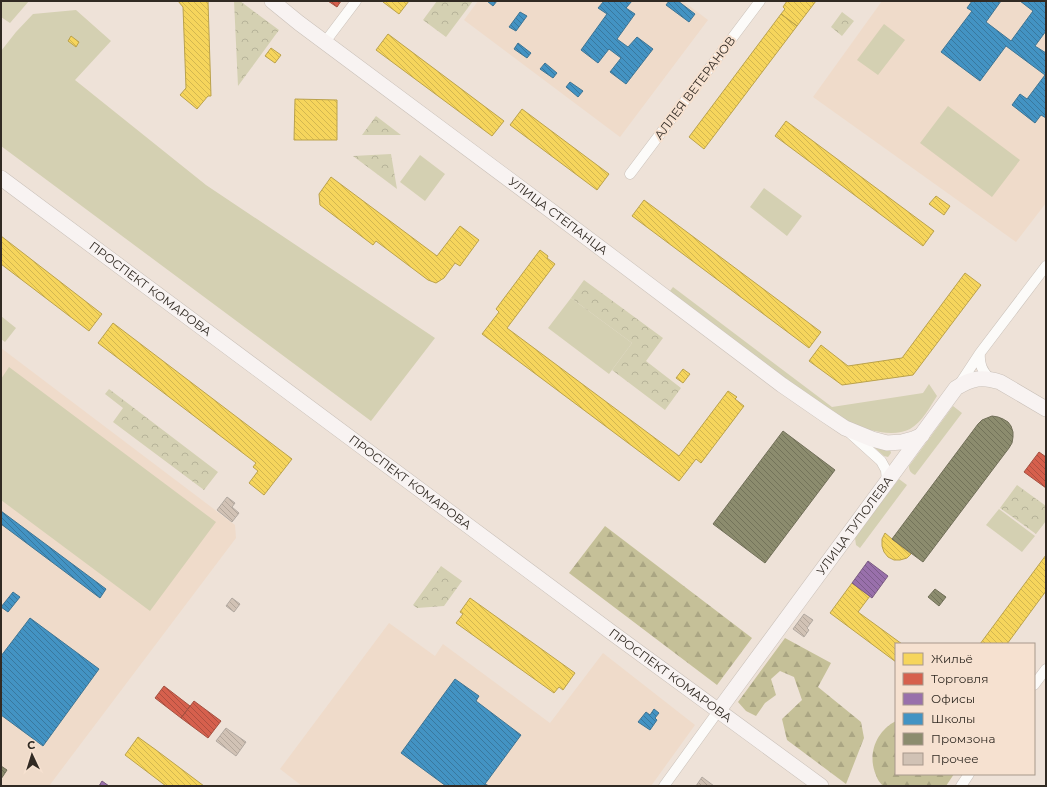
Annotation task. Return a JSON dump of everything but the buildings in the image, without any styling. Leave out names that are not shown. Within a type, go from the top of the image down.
[{"type":"street","name":"УЛИЦА СТЕПАНЦА","points":[[272,1],[776,380],[824,414],[846,428],[872,439],[887,442],[902,442],[922,435]]},
{"type":"street","points":[[325,42],[356,1]]},
{"type":"street","name":"АЛЛЕЯ ВЕТЕРАНОВ","points":[[630,174],[760,1]]},
{"type":"street","name":"ПРОСПЕКТ КОМАРОВА","points":[[1,178],[610,632],[719,710],[821,786]]},
{"type":"street","name":"УЛИЦА ТУПОЛЕВА","points":[[664,786],[922,435],[980,353],[1046,266]]},
{"type":"street","points":[[980,353],[981,367],[990,379]]},
{"type":"street","points":[[956,388],[972,380],[981,378],[990,379],[1000,382],[1046,409]]},
{"type":"street","name":"УЛИЦА СТЕПАНЦА","points":[[846,428],[881,461],[886,470],[887,482]]},
{"type":"street","points":[[1035,684],[1046,669]]},
{"type":"street","points":[[960,786],[968,775]]},
{"type":"shaded area","points":[[478,1],[683,1],[708,20],[620,137],[464,20]]},
{"type":"shaded area","points":[[882,1],[1046,1],[1046,203],[1016,242],[813,97]]},
{"type":"shaded area","points":[[1,348],[235,525],[236,538],[49,786],[1,786],[1,779],[7,770],[1,766]]},
{"type":"shaded area","points":[[389,623],[435,656],[443,644],[550,723],[603,653],[695,725],[651,786],[302,786],[280,769]]},
{"type":"green space","points":[[1,1],[29,1],[10,23],[1,17]]},
{"type":"green space","points":[[234,1],[240,1],[279,30],[238,86]]},
{"type":"green space","points":[[437,1],[473,1],[446,37],[423,20]]},
{"type":"green space","points":[[76,10],[111,41],[75,80],[206,185],[435,338],[371,421],[1,146],[1,51],[33,14]]},
{"type":"green space","points":[[842,12],[854,21],[842,36],[831,27]]},
{"type":"green space","points":[[884,24],[905,40],[878,75],[857,60]]},
{"type":"green space","points":[[948,106],[1020,160],[992,197],[920,143]]},
{"type":"green space","points":[[376,116],[401,135],[362,135]]},
{"type":"green space","points":[[391,154],[397,189],[353,156]]},
{"type":"green space","points":[[420,155],[445,174],[425,201],[400,182]]},
{"type":"green space","points":[[764,188],[802,216],[787,236],[750,207]]},
{"type":"green space","points":[[584,280],[663,338],[646,361],[681,388],[665,410],[612,370],[632,343],[571,298]]},
{"type":"green space","points":[[673,287],[832,407],[923,393],[929,384],[937,396],[918,422],[910,429],[903,432],[880,432],[847,422],[828,411],[678,299],[670,291]]},
{"type":"green space","points":[[571,298],[632,343],[609,374],[548,328]]},
{"type":"green space","points":[[1,316],[16,328],[5,342],[1,339]]},
{"type":"green space","points":[[9,367],[216,522],[150,611],[1,500],[1,379]]},
{"type":"green space","points":[[109,389],[218,472],[204,490],[113,422],[123,408],[105,394]]},
{"type":"green space","points":[[953,406],[962,413],[915,475],[911,473],[909,466]]},
{"type":"green space","points":[[874,447],[890,449],[891,453],[888,457],[884,456]]},
{"type":"green space","points":[[899,479],[907,485],[860,548],[856,545],[855,538],[858,532]]},
{"type":"green space","points":[[1017,485],[1046,506],[1046,521],[1036,534],[1000,508]]},
{"type":"green space","points":[[999,509],[1035,536],[1022,552],[986,525]]},
{"type":"green space","points":[[605,526],[752,638],[717,685],[569,573]]},
{"type":"green space","points":[[441,566],[462,581],[444,606],[417,608],[413,605]]},
{"type":"green space","points":[[785,638],[831,663],[818,687],[861,722],[864,738],[846,784],[787,740],[782,719],[802,700],[794,677],[780,671],[771,679],[776,695],[765,703],[756,716],[746,711],[738,702]]},
{"type":"green space","points":[[895,722],[895,775],[953,775],[946,786],[883,786],[876,776],[873,767],[873,752],[879,737],[889,725]]}]
